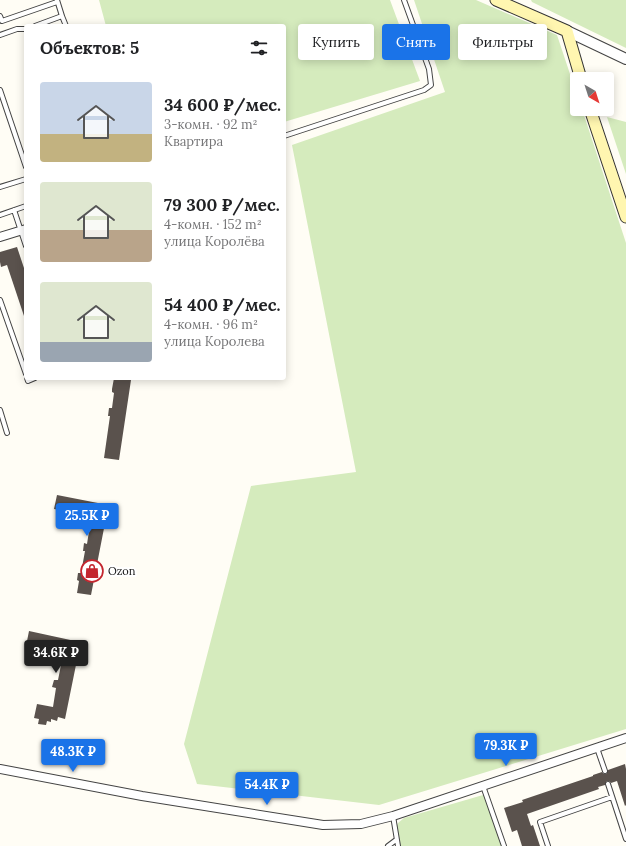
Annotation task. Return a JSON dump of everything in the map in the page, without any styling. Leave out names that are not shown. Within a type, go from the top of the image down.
[{"type":"main road","points":[[496,0],[518,8],[566,31],[579,72]]},
{"type":"main road","points":[[592,116],[626,216]]},
{"type":"street","points":[[566,31],[626,59]]},
{"type":"street","points":[[0,237],[23,230]]},
{"type":"street","points":[[0,769],[142,796],[323,825],[361,824],[392,816],[626,738]]},
{"type":"lane","points":[[286,135],[424,90],[430,85],[429,69],[404,0]]},
{"type":"lane","points":[[0,16],[2,21],[57,1],[65,24]]},
{"type":"lane","points":[[40,24],[62,16]]},
{"type":"lane","points":[[0,35],[17,29],[24,30]]},
{"type":"lane","points":[[0,90],[24,161]]},
{"type":"lane","points":[[0,188],[24,179]]},
{"type":"lane","points":[[0,214],[24,207]]},
{"type":"lane","points":[[14,210],[23,230]]},
{"type":"lane","points":[[0,300],[24,368]]},
{"type":"lane","points":[[0,410],[8,433]]},
{"type":"lane","points":[[597,748],[605,771]]},
{"type":"lane","points":[[608,784],[626,839]]},
{"type":"lane","points":[[483,786],[504,846]]},
{"type":"lane","points":[[548,846],[540,822],[612,797]]},
{"type":"lane","points":[[392,816],[398,846]]},
{"type":"lane","points":[[388,846],[396,840]]},
{"type":"green space","points":[[99,0],[390,0],[399,24],[382,24],[382,60],[412,60],[420,81],[286,121],[286,24],[105,24]]},
{"type":"green space","points":[[414,0],[476,0],[532,24],[458,24],[458,60],[547,60],[547,31],[557,35],[570,74],[570,116],[584,116],[626,243],[626,729],[379,805],[197,784],[184,744],[251,486],[356,472],[292,145],[445,92],[434,60],[450,60],[450,24],[422,24]]},
{"type":"green space","points":[[531,0],[626,0],[626,48],[532,2]]},
{"type":"green space","points":[[607,117],[626,122],[626,174]]},
{"type":"green space","points":[[485,795],[503,846],[400,846],[395,830],[398,823],[404,818]]},
{"type":"building","points":[[17,247],[24,268],[24,316],[7,265],[1,267],[0,252]]},
{"type":"building","points":[[114,380],[131,380],[119,460],[104,458],[110,416],[108,416],[109,408],[112,408],[114,393],[112,392]]},
{"type":"building","points":[[57,495],[103,504],[102,511],[105,511],[104,518],[106,518],[91,595],[77,593],[79,581],[77,580],[78,573],[81,573],[85,551],[83,551],[84,543],[87,544],[90,516],[73,512],[73,515],[65,513],[65,511],[54,509]]},
{"type":"building","points":[[29,631],[75,641],[74,648],[77,648],[76,655],[78,655],[65,719],[58,717],[57,721],[51,719],[51,722],[47,721],[46,725],[38,724],[39,719],[34,718],[37,704],[53,707],[56,688],[52,687],[54,680],[58,680],[61,665],[59,664],[60,661],[58,661],[60,652],[41,649],[40,653],[32,651],[33,647],[26,646]]},
{"type":"building","points":[[625,764],[625,806],[617,781],[611,783],[607,781],[605,785],[598,787],[599,789],[527,814],[531,826],[533,825],[540,846],[522,846],[517,830],[512,832],[504,808],[523,802],[522,800],[602,772],[606,774],[608,770]]},
{"type":"place","name":"Ozon","points":[[92,571]]}]
